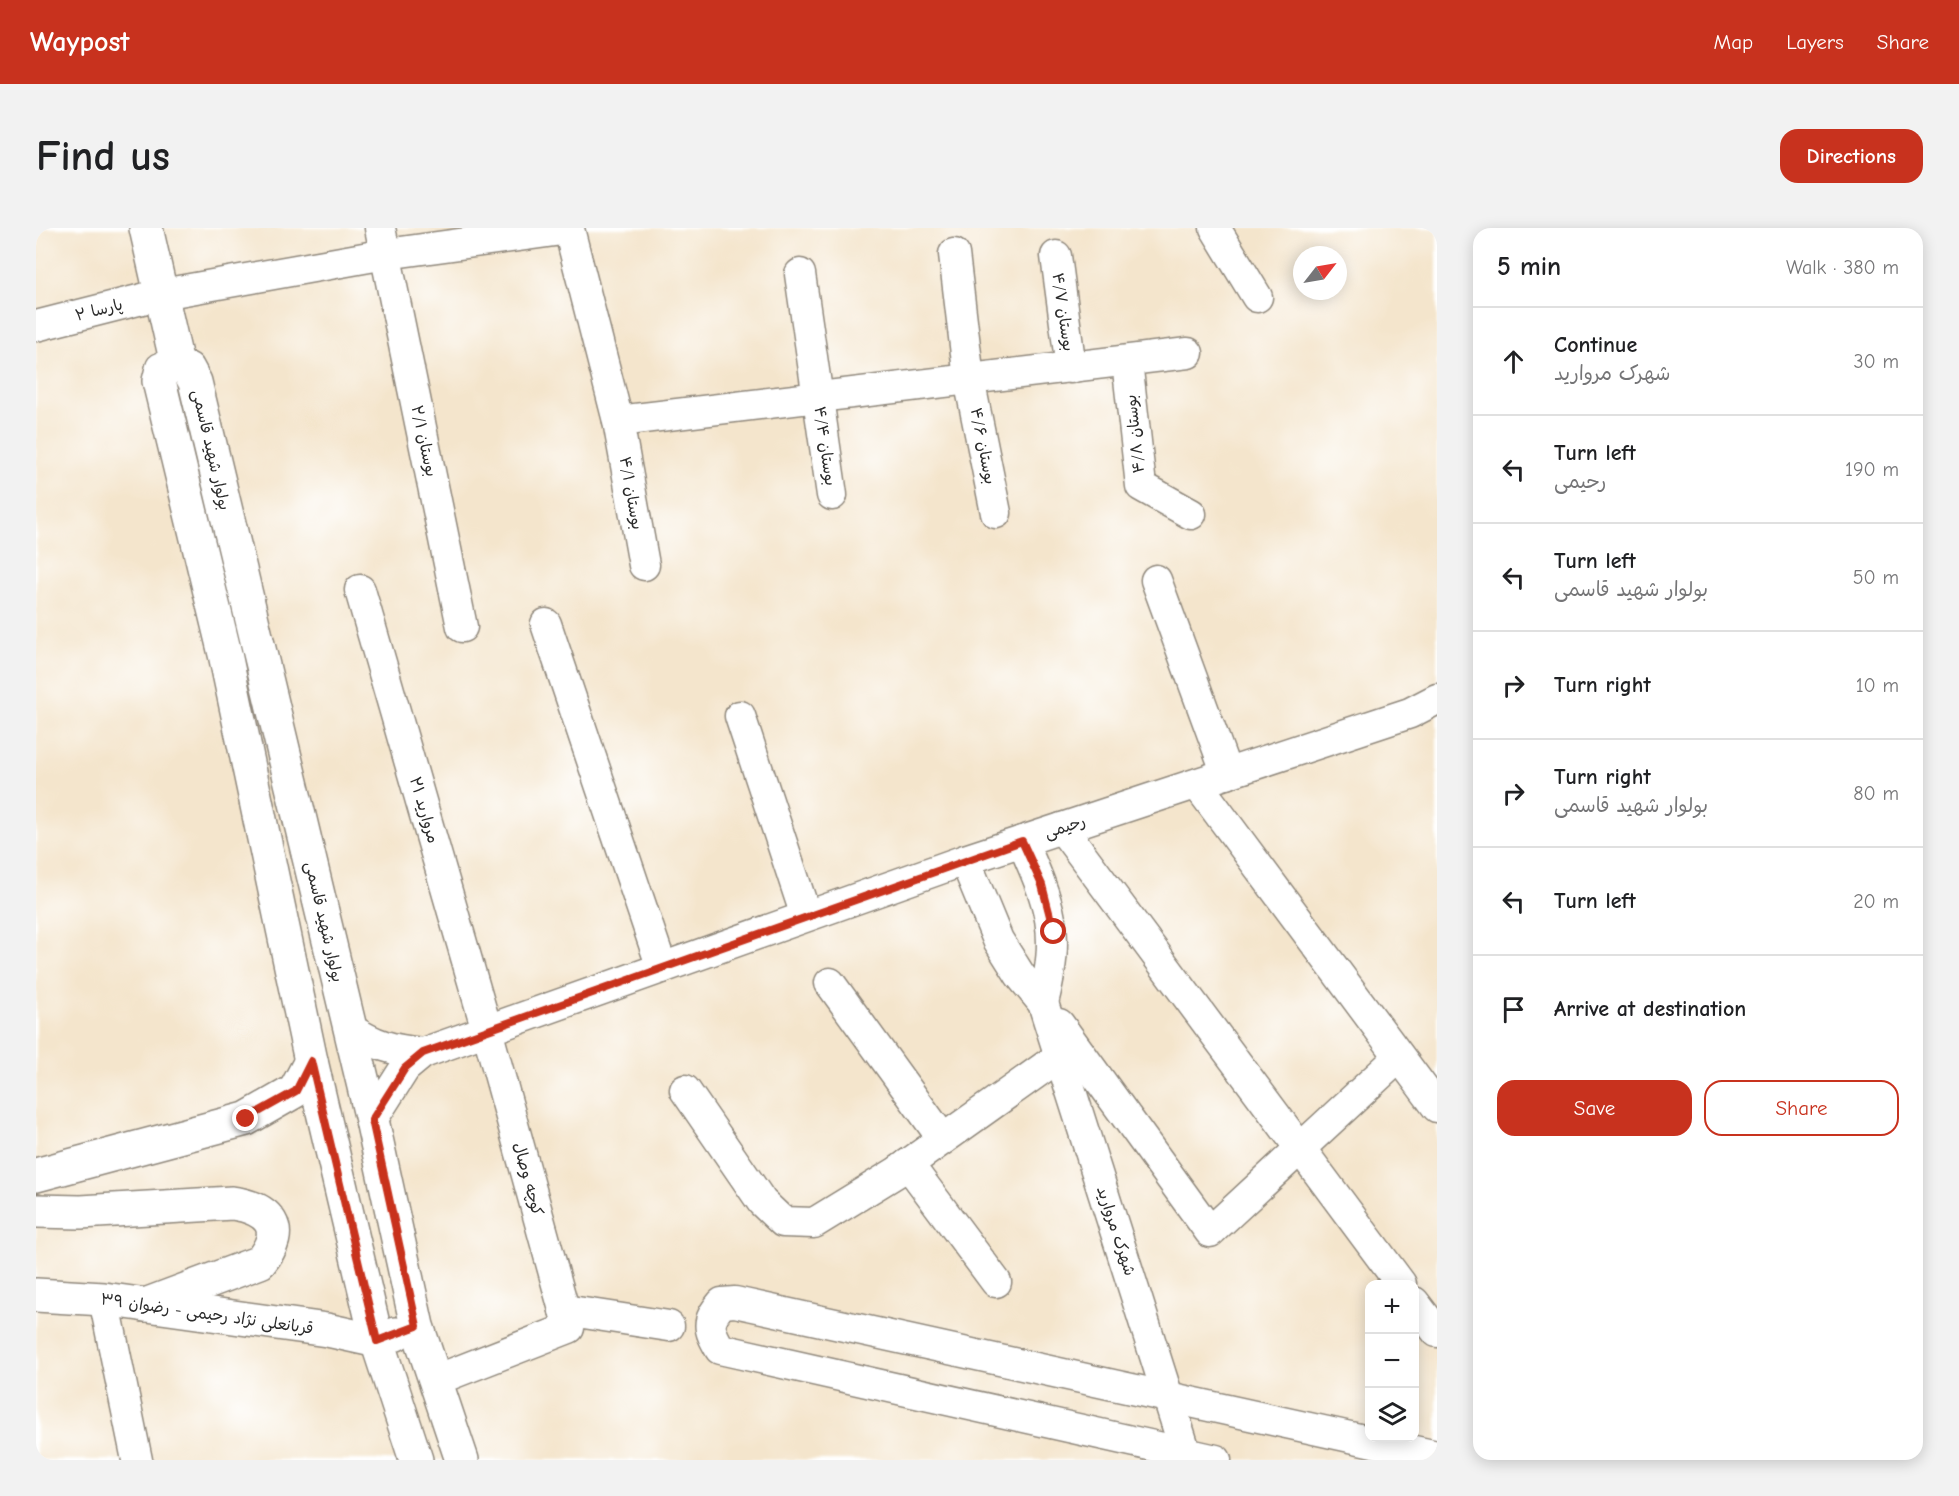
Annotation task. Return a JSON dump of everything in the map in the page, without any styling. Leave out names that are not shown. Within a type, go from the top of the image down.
[{"type":"main road","name":"بولوار شهید قاسمی","points":[[146,228],[162,294],[225,654],[311,1061],[377,1341],[416,1460]]},
{"type":"main road","name":"بولوار شهید قاسمی","points":[[177,376],[349,1028],[372,1120],[417,1326],[462,1460]]},
{"type":"main road","points":[[36,1175],[246,1119],[296,1091],[311,1061]]},
{"type":"main road","points":[[36,1211],[81,1212],[232,1203],[252,1206],[269,1219],[275,1235],[270,1251],[260,1262],[145,1305]]},
{"type":"main road","name":"قربانعلی نژاد رحیمی - رضوان ۳۹","points":[[36,1295],[104,1299],[327,1330],[377,1341]]},
{"type":"main road","points":[[377,1341],[417,1326]]},
{"type":"street","points":[[1215,228],[1257,297]]},
{"type":"street","name":"بوستان ۴/۱","points":[[383,241],[568,229],[618,421],[644,565]]},
{"type":"street","name":"پارسا ۲","points":[[36,326],[383,241]]},
{"type":"street","name":"بوستان ۲/۱","points":[[383,241],[462,627]]},
{"type":"street","name":"بوستان ۴/۶","points":[[954,254],[969,379],[996,513]]},
{"type":"street","name":"بوستان ۴/۷","points":[[1056,256],[1071,368]]},
{"type":"street","name":"بوستان ۴/۴","points":[[800,274],[832,495]]},
{"type":"street","points":[[618,421],[1188,353]]},
{"type":"street","name":"بوستان ۴/۸","points":[[1127,361],[1141,486],[1191,514]]},
{"type":"street","points":[[1156,580],[1227,774]]},
{"type":"street","name":"مروارید ۲۱","points":[[360,590],[488,1030]]},
{"type":"street","points":[[546,624],[662,968]]},
{"type":"street","name":"رحیمی","points":[[372,1120],[405,1068],[423,1053],[965,860],[1410,713],[1437,699]]},
{"type":"street","points":[[740,716],[806,916]]},
{"type":"street","points":[[1197,784],[1437,1107]]},
{"type":"street","points":[[1062,828],[1398,1280]]},
{"type":"street","points":[[1022,841],[1042,885],[1054,932],[1053,966],[1043,1003],[1210,1232],[1399,1057]]},
{"type":"street","name":"شهرک مروارید","points":[[965,860],[998,940],[1020,975],[1043,1003],[1187,1457]]},
{"type":"street","points":[[830,983],[943,1140]]},
{"type":"street","name":"رحیمی","points":[[349,1028],[375,1044],[400,1051],[423,1053]]},
{"type":"street","name":"کوچه وصال","points":[[488,1030],[566,1319]]},
{"type":"street","points":[[685,1090],[762,1202],[783,1222],[814,1223],[908,1164],[1060,1056]]},
{"type":"street","points":[[908,1164],[996,1282]]},
{"type":"street","points":[[104,1299],[137,1460]]},
{"type":"street","points":[[1216,1460],[1187,1457],[720,1349],[710,1331],[711,1316],[722,1303],[735,1302],[1437,1456]]},
{"type":"street","points":[[1419,1309],[1437,1332]]},
{"type":"street","points":[[436,1380],[566,1319],[669,1326]]},
{"type":"route","points":[[246,1119],[296,1091],[311,1061],[377,1341],[417,1326],[372,1120],[387,1093],[405,1068],[423,1053],[1022,841],[1042,885],[1054,932]]}]
